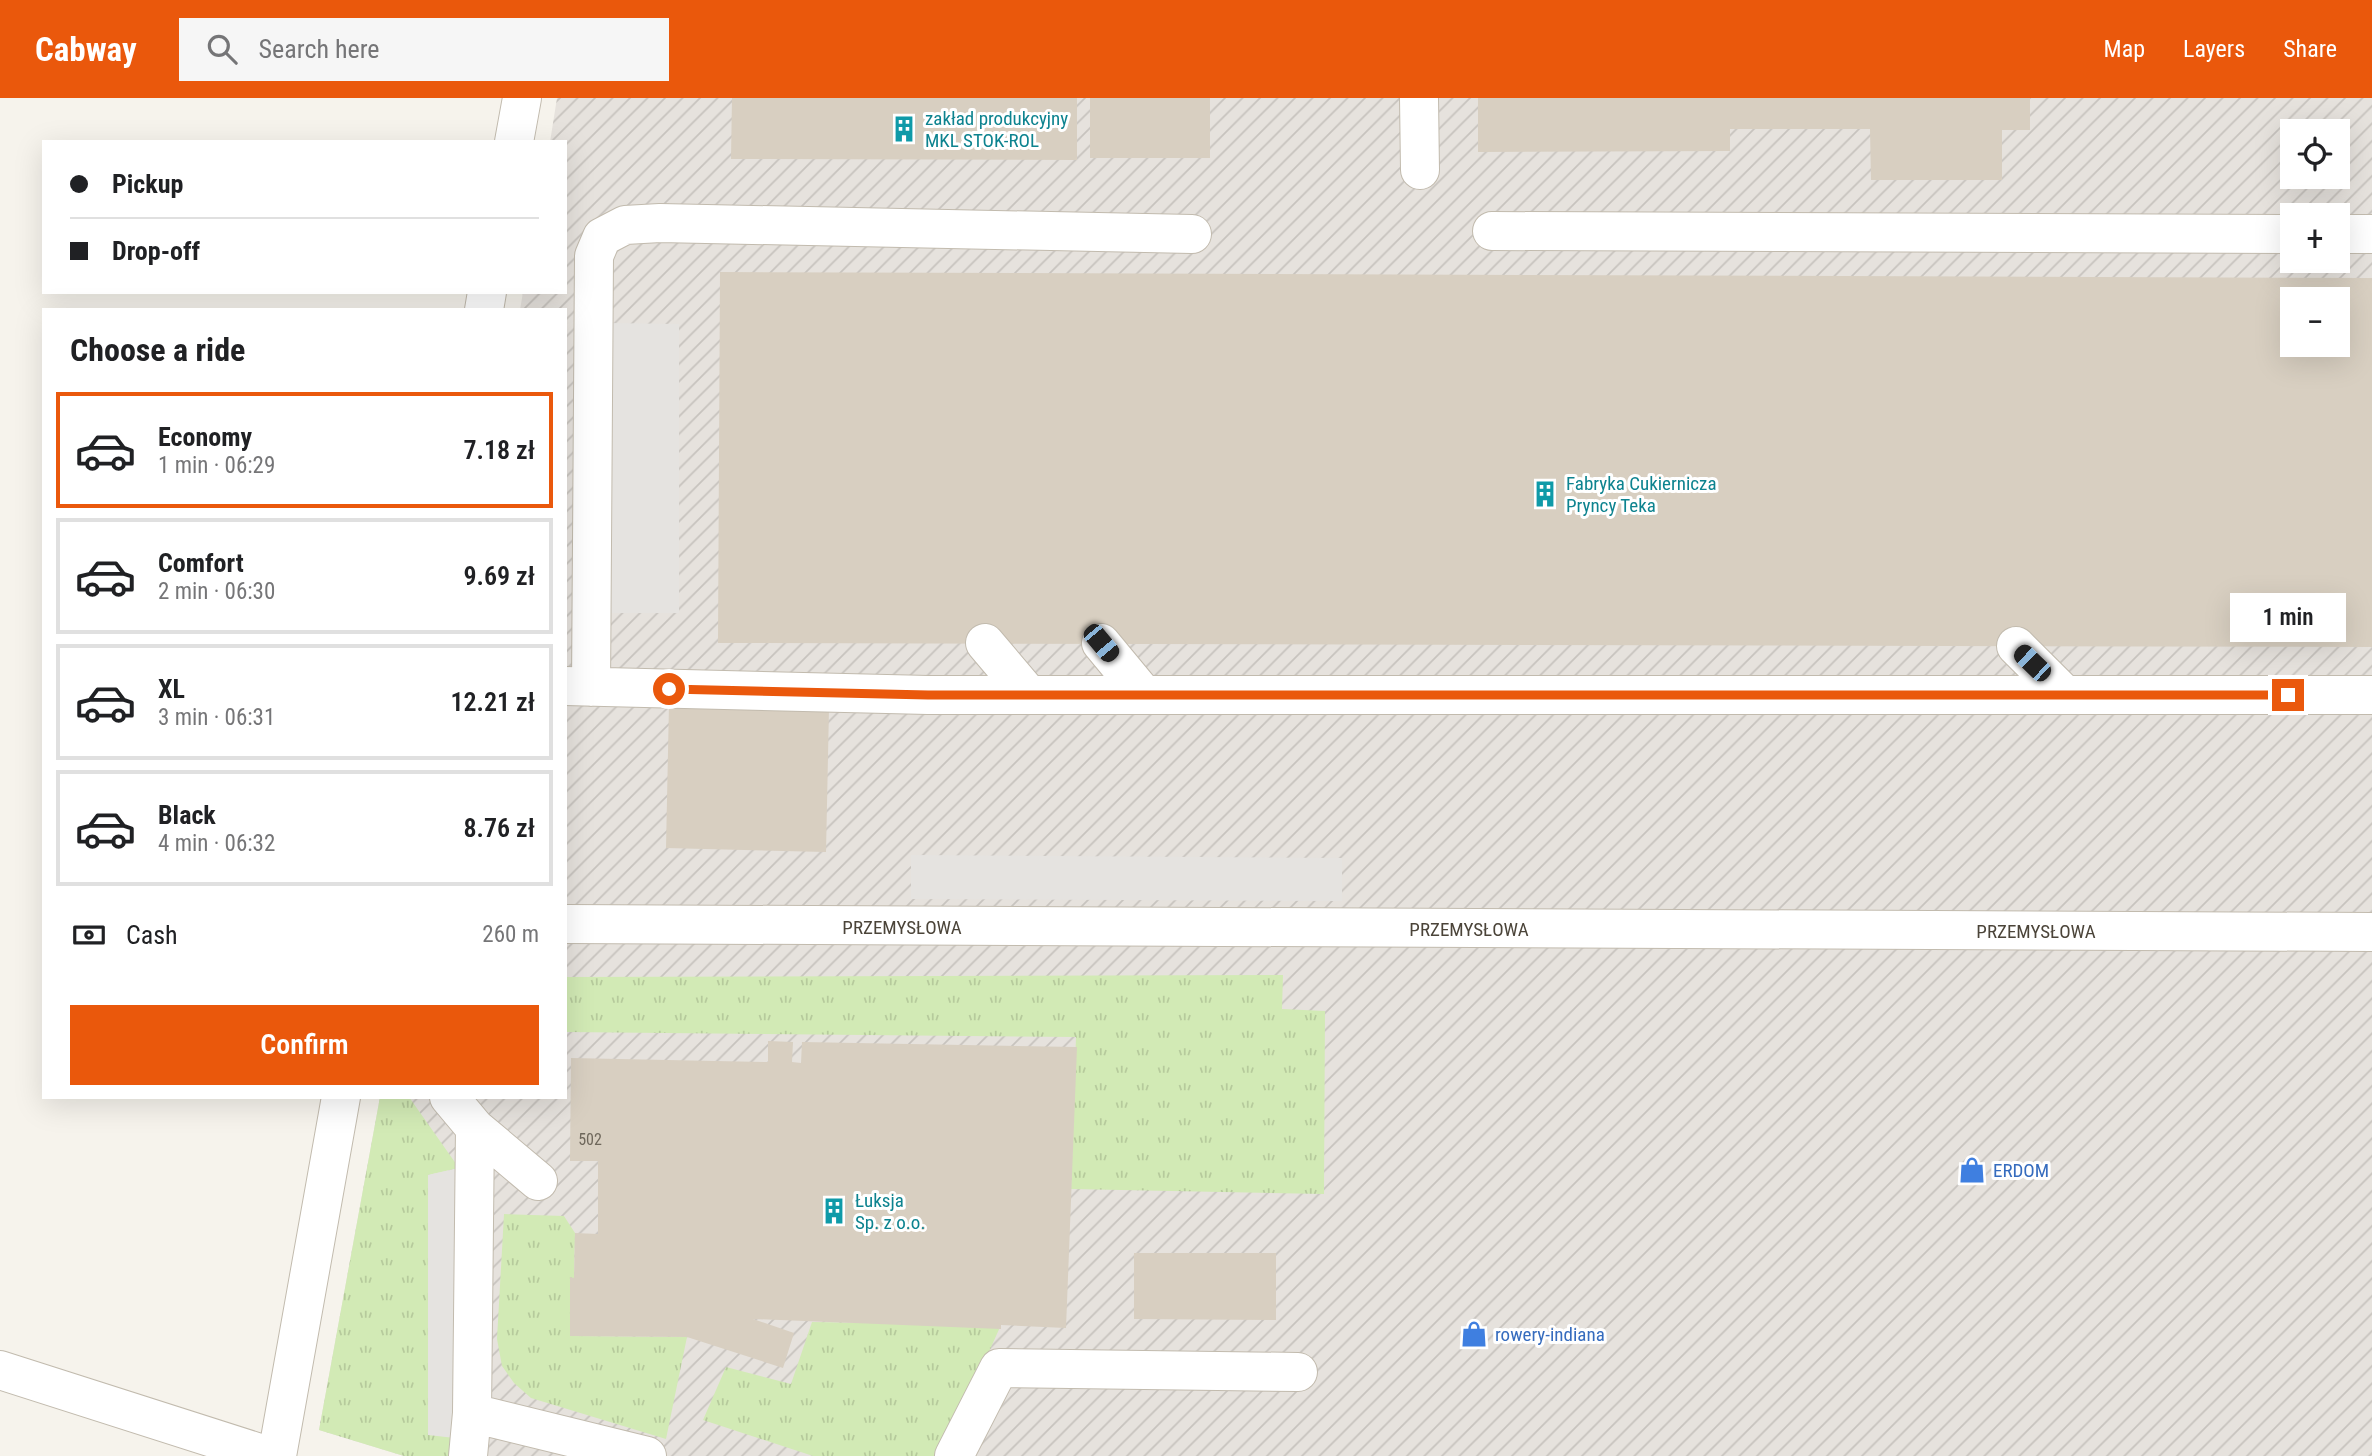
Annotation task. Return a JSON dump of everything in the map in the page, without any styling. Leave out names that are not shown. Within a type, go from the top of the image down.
[{"type":"street","points":[[514,140],[522,98]]},
{"type":"street","points":[[1419,98],[1420,170]]},
{"type":"street","points":[[1192,234],[660,223],[625,225],[602,237],[594,256],[578,686],[928,695],[2372,695]]},
{"type":"street","points":[[1492,231],[2280,234]]},
{"type":"street","points":[[2350,234],[2372,234]]},
{"type":"street","points":[[985,643],[1029,695]]},
{"type":"street","points":[[1101,643],[1144,695]]},
{"type":"street","points":[[2016,646],[2065,695]]},
{"type":"street","name":"PRZEMYSŁOWA","points":[[567,924],[2372,932]]},
{"type":"street","points":[[277,1456],[341,1099]]},
{"type":"street","points":[[452,1099],[475,1128],[538,1181]]},
{"type":"street","points":[[468,1456],[472,1413],[475,1128]]},
{"type":"street","points":[[954,1456],[999,1368],[1298,1372]]},
{"type":"street","points":[[0,1370],[269,1456]]},
{"type":"street","points":[[472,1413],[647,1456]]},
{"type":"shaded area","points":[[557,98],[2372,98],[2372,1456],[404,1456],[319,1430],[380,1099],[567,1099],[567,308],[520,308],[523,294],[567,294],[567,140],[550,140]]},
{"type":"shaded area","points":[[607,323],[679,324],[679,613],[602,613]]},
{"type":"shaded area","points":[[911,855],[1342,858],[1342,901],[911,899]]},
{"type":"shaded area","points":[[459,1168],[464,1439],[428,1435],[428,1175]]},
{"type":"green space","points":[[1283,975],[1282,1009],[1325,1011],[1324,1194],[1071,1189],[1076,1037],[567,1032],[567,977]]},
{"type":"green space","points":[[380,1099],[410,1099],[459,1168],[428,1175],[428,1434],[464,1439],[455,1456],[404,1456],[319,1430]]},
{"type":"green space","points":[[504,1214],[564,1216],[575,1233],[574,1278],[570,1278],[571,1336],[687,1337],[666,1439],[531,1398],[514,1383],[502,1366],[497,1339]]},
{"type":"green space","points":[[812,1322],[1001,1325],[942,1456],[813,1456],[703,1420],[726,1367],[791,1384]]},
{"type":"building","name":"zakład produkcyjny MKL STOK-ROL","points":[[732,98],[1077,98],[1077,160],[731,159]]},
{"type":"building","points":[[1090,98],[1210,98],[1210,158],[1090,158]]},
{"type":"building","points":[[1478,98],[2030,98],[2030,130],[2002,130],[2002,180],[1871,180],[1870,129],[1730,129],[1730,151],[1478,152]]},
{"type":"building","name":"Fabryka Cukiernicza Pryncy Teka","points":[[720,272],[2372,278],[2372,647],[718,643]]},
{"type":"building","points":[[669,704],[829,708],[826,852],[666,848]]},
{"type":"building","name":"Łuksja Sp. z o.o.","points":[[768,1041],[793,1042],[792,1062],[801,1063],[802,1042],[1077,1047],[1066,1328],[1001,1325],[1001,1329],[753,1319],[794,1333],[783,1368],[687,1337],[570,1336],[570,1277],[574,1278],[575,1233],[598,1234],[598,1161],[570,1161],[571,1058],[768,1062]]},
{"type":"building","points":[[1134,1253],[1276,1253],[1276,1320],[1134,1319]]},
{"type":"place","name":"zakład produkcyjny MKL STOK-ROL","points":[[904,129]]},
{"type":"place","name":"Fabryka Cukiernicza Pryncy Teka","points":[[1545,494]]},
{"type":"place","name":"ERDOM","points":[[1972,1170]]},
{"type":"place","name":"Łuksja Sp. z o.o.","points":[[834,1211]]},
{"type":"place","name":"rowery-indiana","points":[[1474,1334]]},
{"type":"route","points":[[669,689],[928,695],[2288,695]]}]
